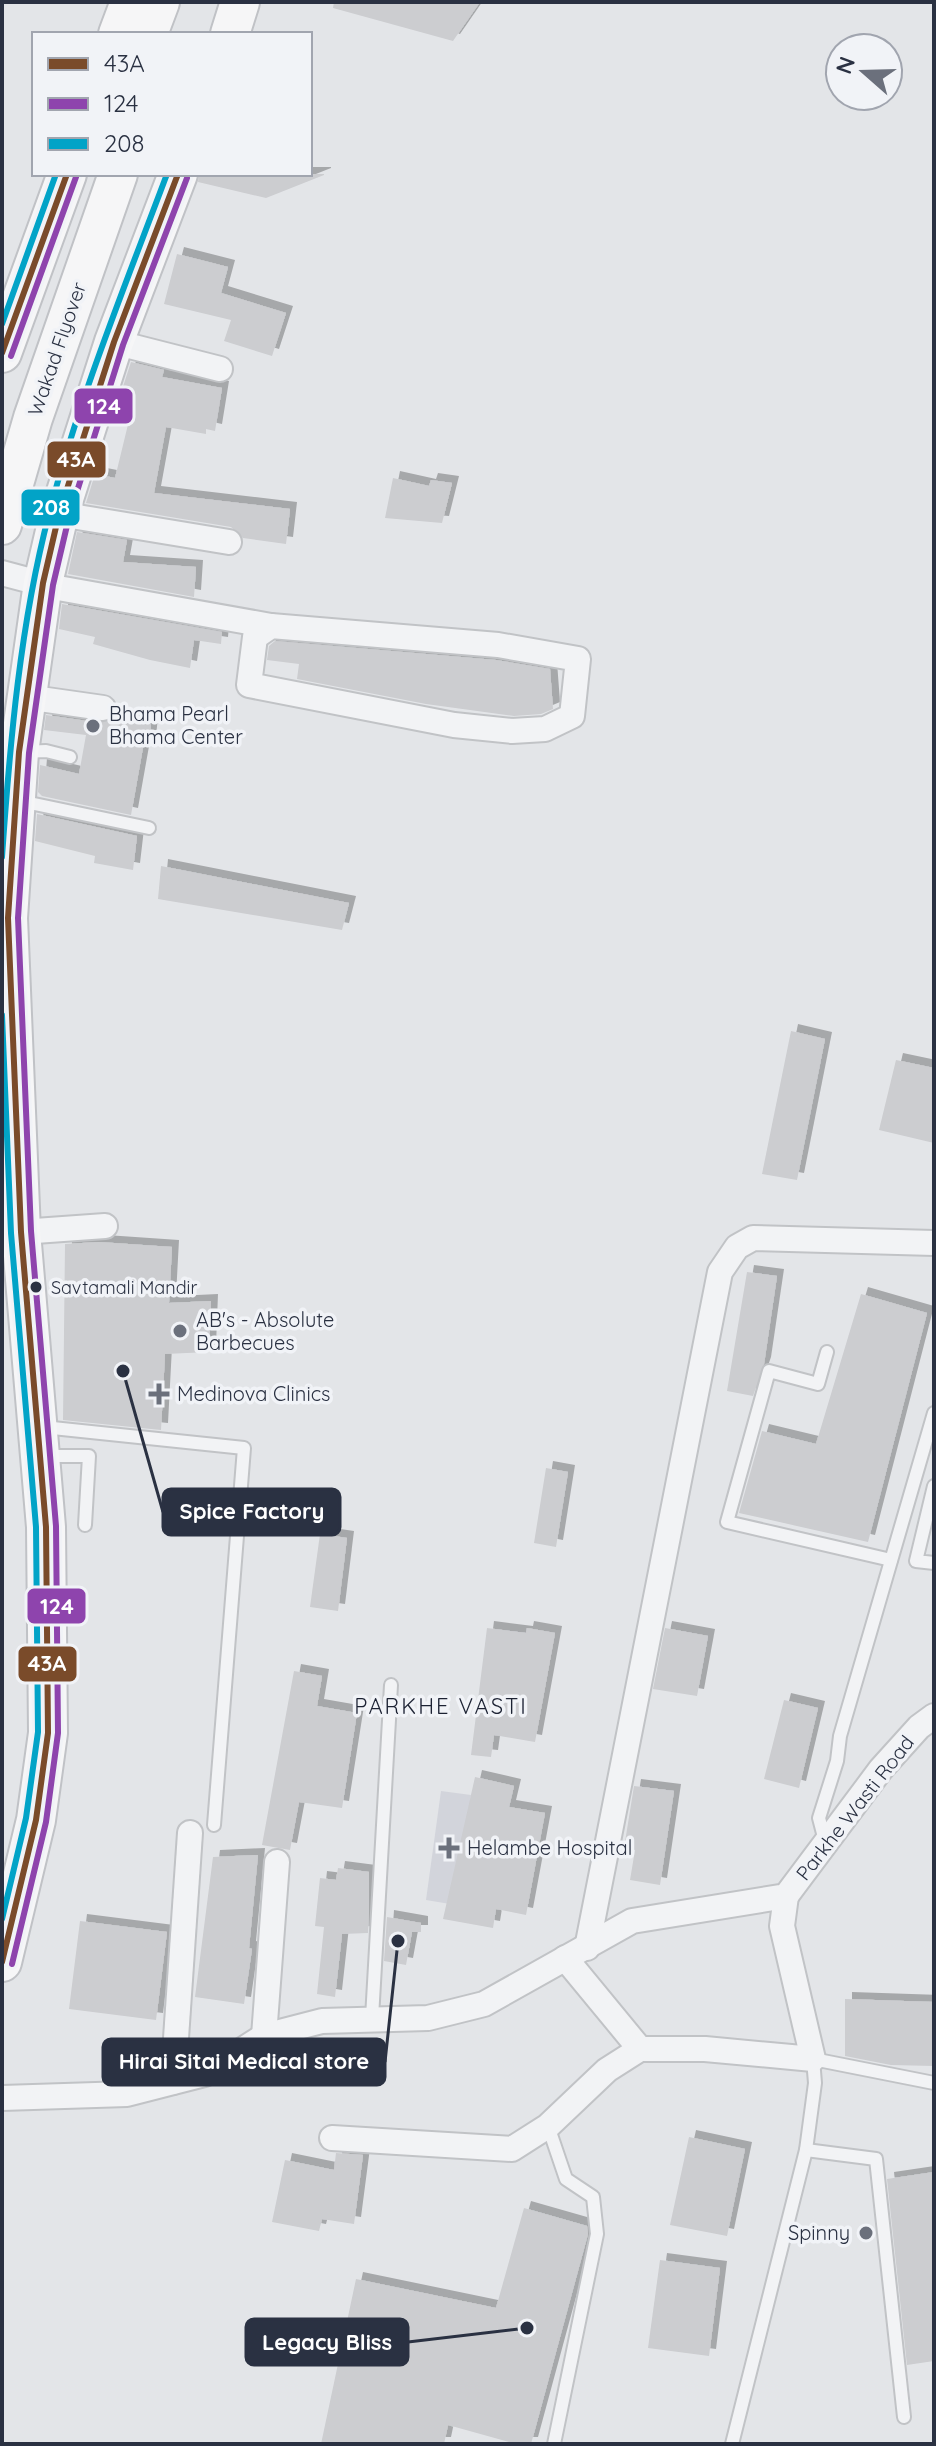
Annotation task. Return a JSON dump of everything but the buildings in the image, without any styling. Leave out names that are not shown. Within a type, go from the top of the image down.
[{"type":"main road","points":[[119,32],[130,2]]},
{"type":"main road","points":[[149,32],[160,2]]},
{"type":"main road","points":[[171,32],[182,2]]},
{"type":"main road","points":[[231,32],[240,2]]},
{"type":"main road","points":[[2,353],[66,176]]},
{"type":"main road","name":"Wakad Flyover","points":[[2,525],[15,420],[96,176]]},
{"type":"main road","name":"Wakad Flyover","points":[[15,420],[117,176]]},
{"type":"main road","points":[[2,1962],[14,1861],[39,1807],[48,1733],[46,1527],[21,1232],[5,915],[19,752],[43,583],[59,514],[114,342],[177,176]]},
{"type":"street","points":[[114,342],[220,369]]},
{"type":"street","points":[[59,514],[229,542]]},
{"type":"street","points":[[2,573],[271,626],[498,645],[578,659],[572,716],[545,729],[512,731],[454,725],[249,685],[255,637],[271,626]]},
{"type":"street","points":[[26,697],[103,708]]},
{"type":"street","points":[[21,1232],[105,1226]]},
{"type":"street","points":[[640,2049],[576,1953],[720,1272],[737,1247],[753,1238],[934,1243]]},
{"type":"street","name":"Parkhe Wasti Road","points":[[2,2098],[127,2094],[205,2074],[264,2036],[322,2021],[428,2018],[484,2004],[530,1981],[632,1921],[786,1896],[881,1769],[919,1727],[934,1716]]},
{"type":"street","points":[[173,2082],[190,1833]]},
{"type":"street","points":[[264,2036],[277,1862]]},
{"type":"street","points":[[332,2138],[512,2149],[548,2126],[607,2070],[640,2049],[705,2049],[813,2059],[782,1926],[786,1896]]},
{"type":"lane","points":[[19,752],[46,751],[70,757]]},
{"type":"lane","points":[[16,800],[149,828]]},
{"type":"lane","points":[[827,1352],[818,1384],[769,1371],[727,1522],[891,1560]]},
{"type":"lane","points":[[825,1841],[819,1818],[934,1413]]},
{"type":"lane","points":[[38,1441],[89,1456],[85,1525]]},
{"type":"lane","points":[[38,1441],[244,1448],[214,1825]]},
{"type":"lane","points":[[934,1486],[916,1561],[934,1563]]},
{"type":"lane","points":[[372,2018],[391,1685]]},
{"type":"lane","points":[[732,2444],[806,2150],[815,2083],[813,2059],[934,2083]]},
{"type":"lane","points":[[548,2126],[566,2179],[593,2197],[597,2234],[554,2444]]},
{"type":"lane","points":[[806,2150],[876,2159],[904,2417]]},
{"type":"shaded area","name":"Helambe Hospital","points":[[441,1791],[471,1795],[456,1905],[426,1900]]},
{"type":"transit line","name":"208","points":[[2,324],[55,176]]},
{"type":"transit line","name":"43A","points":[[2,353],[66,176]]},
{"type":"transit line","name":"208","points":[[2,857],[23,641],[49,514],[88,385],[166,176]]},
{"type":"transit line","name":"43A","points":[[2,1962],[36,1820],[48,1733],[46,1527],[21,1232],[8,918],[19,752],[43,583],[59,514],[114,342],[177,176]]},
{"type":"transit line","name":"124","points":[[11,356],[76,177]]},
{"type":"transit line","name":"124","points":[[12,1964],[46,1822],[58,1733],[56,1526],[31,1231],[18,918],[29,753],[53,585],[69,517],[123,345],[187,178]]},
{"type":"transit line","name":"208","points":[[2,1015],[11,1233],[36,1527],[38,1732],[26,1818],[2,1919]]},
{"type":"place","name":"Bhama Pearl Bhama Center","points":[[93,726]]},
{"type":"place","name":"Savtamali Mandir","points":[[36,1287]]},
{"type":"place","name":"AB's - Absolute Barbecues","points":[[180,1331]]},
{"type":"place","name":"Spice Factory","points":[[123,1371]]},
{"type":"place","name":"Medinova Clinics","points":[[159,1394]]},
{"type":"place","name":"Helambe Hospital","points":[[449,1848]]},
{"type":"place","name":"Hirai Sitai Medical store","points":[[398,1941]]},
{"type":"place","name":"Spinny","points":[[866,2233]]},
{"type":"place","name":"Legacy Bliss","points":[[527,2328]]},
{"type":"district","name":"PARKHE VASTI","points":[[441,1706]]}]
